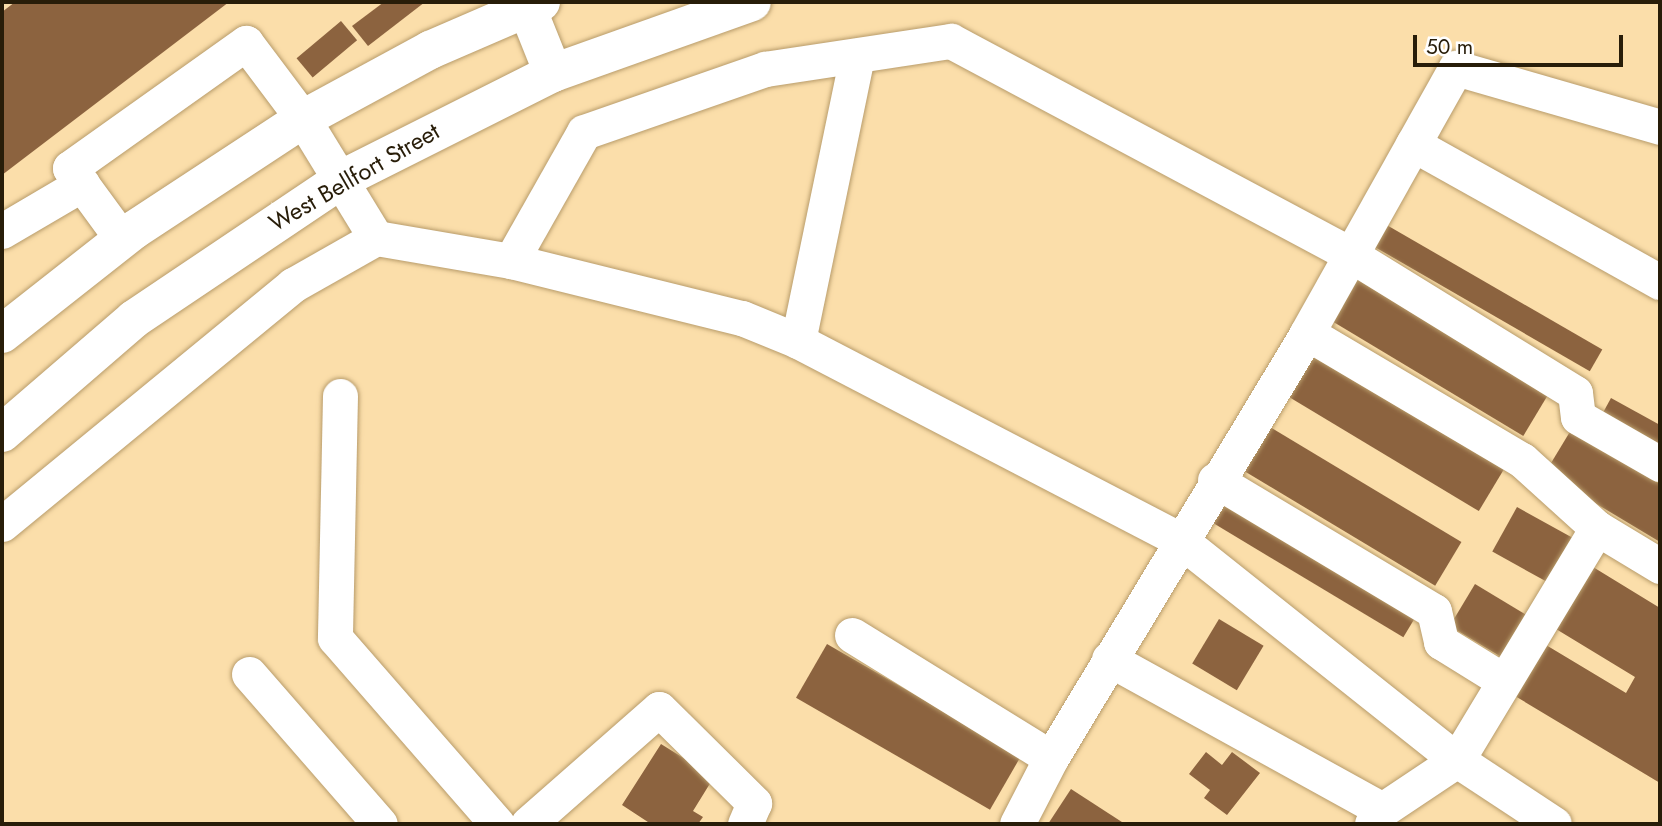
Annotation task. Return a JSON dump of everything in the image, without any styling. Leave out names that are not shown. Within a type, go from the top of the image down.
[{"type":"main road","name":"West Bellfort Street","points":[[2,433],[134,319],[342,179],[553,73],[752,2]]},
{"type":"main road","points":[[2,334],[122,239],[303,119],[534,5],[553,73]]},
{"type":"lane","points":[[510,261],[584,132],[765,69],[951,41],[1351,255],[1575,393],[1578,417],[1660,464]]},
{"type":"lane","points":[[122,239],[70,168],[246,43],[303,119],[376,238]]},
{"type":"lane","points":[[798,341],[857,56]]},
{"type":"lane","points":[[1017,824],[1051,758],[1109,659],[1215,480],[1307,333],[1456,68],[1660,127]]},
{"type":"lane","points":[[1413,145],[1660,282]]},
{"type":"lane","points":[[2,231],[82,184]]},
{"type":"lane","points":[[2,524],[293,285],[376,238],[510,261],[741,318],[798,341],[1180,540],[1457,760],[1554,824]]},
{"type":"lane","points":[[1307,333],[1522,460],[1597,528],[1660,566]]},
{"type":"lane","points":[[340,396],[335,638],[497,824]]},
{"type":"lane","points":[[1215,480],[1434,611],[1441,642],[1504,681]]},
{"type":"lane","points":[[1109,659],[1377,817],[1457,760],[1597,528]]},
{"type":"lane","points":[[852,635],[1051,758]]},
{"type":"lane","points":[[249,674],[380,824]]},
{"type":"lane","points":[[528,824],[659,709],[754,803],[745,824]]},
{"type":"building","points":[[15,2],[229,2],[2,175],[2,12]]},
{"type":"building","points":[[384,2],[425,2],[368,46],[352,26]]},
{"type":"building","points":[[341,21],[357,40],[313,77],[297,58]]},
{"type":"building","points":[[1378,220],[1602,350],[1590,371],[1366,242]]},
{"type":"building","points":[[1350,270],[1551,391],[1523,436],[1323,315]]},
{"type":"building","points":[[1305,346],[1506,467],[1479,511],[1278,391]]},
{"type":"building","points":[[1611,398],[1660,425],[1660,454],[1599,420]]},
{"type":"building","points":[[1260,421],[1461,542],[1435,586],[1234,465]]},
{"type":"building","points":[[1571,430],[1660,484],[1660,542],[1545,473]]},
{"type":"building","points":[[1217,495],[1417,615],[1403,637],[1204,517]]},
{"type":"building","points":[[1517,507],[1574,539],[1549,583],[1492,552]]},
{"type":"building","points":[[1593,567],[1660,608],[1660,783],[1515,696],[1546,645],[1626,693],[1635,677],[1556,629]]},
{"type":"building","points":[[1475,584],[1529,616],[1504,658],[1450,626]]},
{"type":"building","points":[[1219,619],[1264,646],[1237,690],[1192,664]]},
{"type":"building","points":[[827,644],[1021,756],[990,810],[796,698]]},
{"type":"building","points":[[661,744],[714,777],[693,811],[703,817],[698,824],[651,824],[622,805]]},
{"type":"building","points":[[1206,752],[1222,765],[1232,752],[1260,773],[1227,815],[1204,798],[1210,790],[1189,774]]},
{"type":"building","points":[[1071,789],[1125,824],[1048,824]]}]
